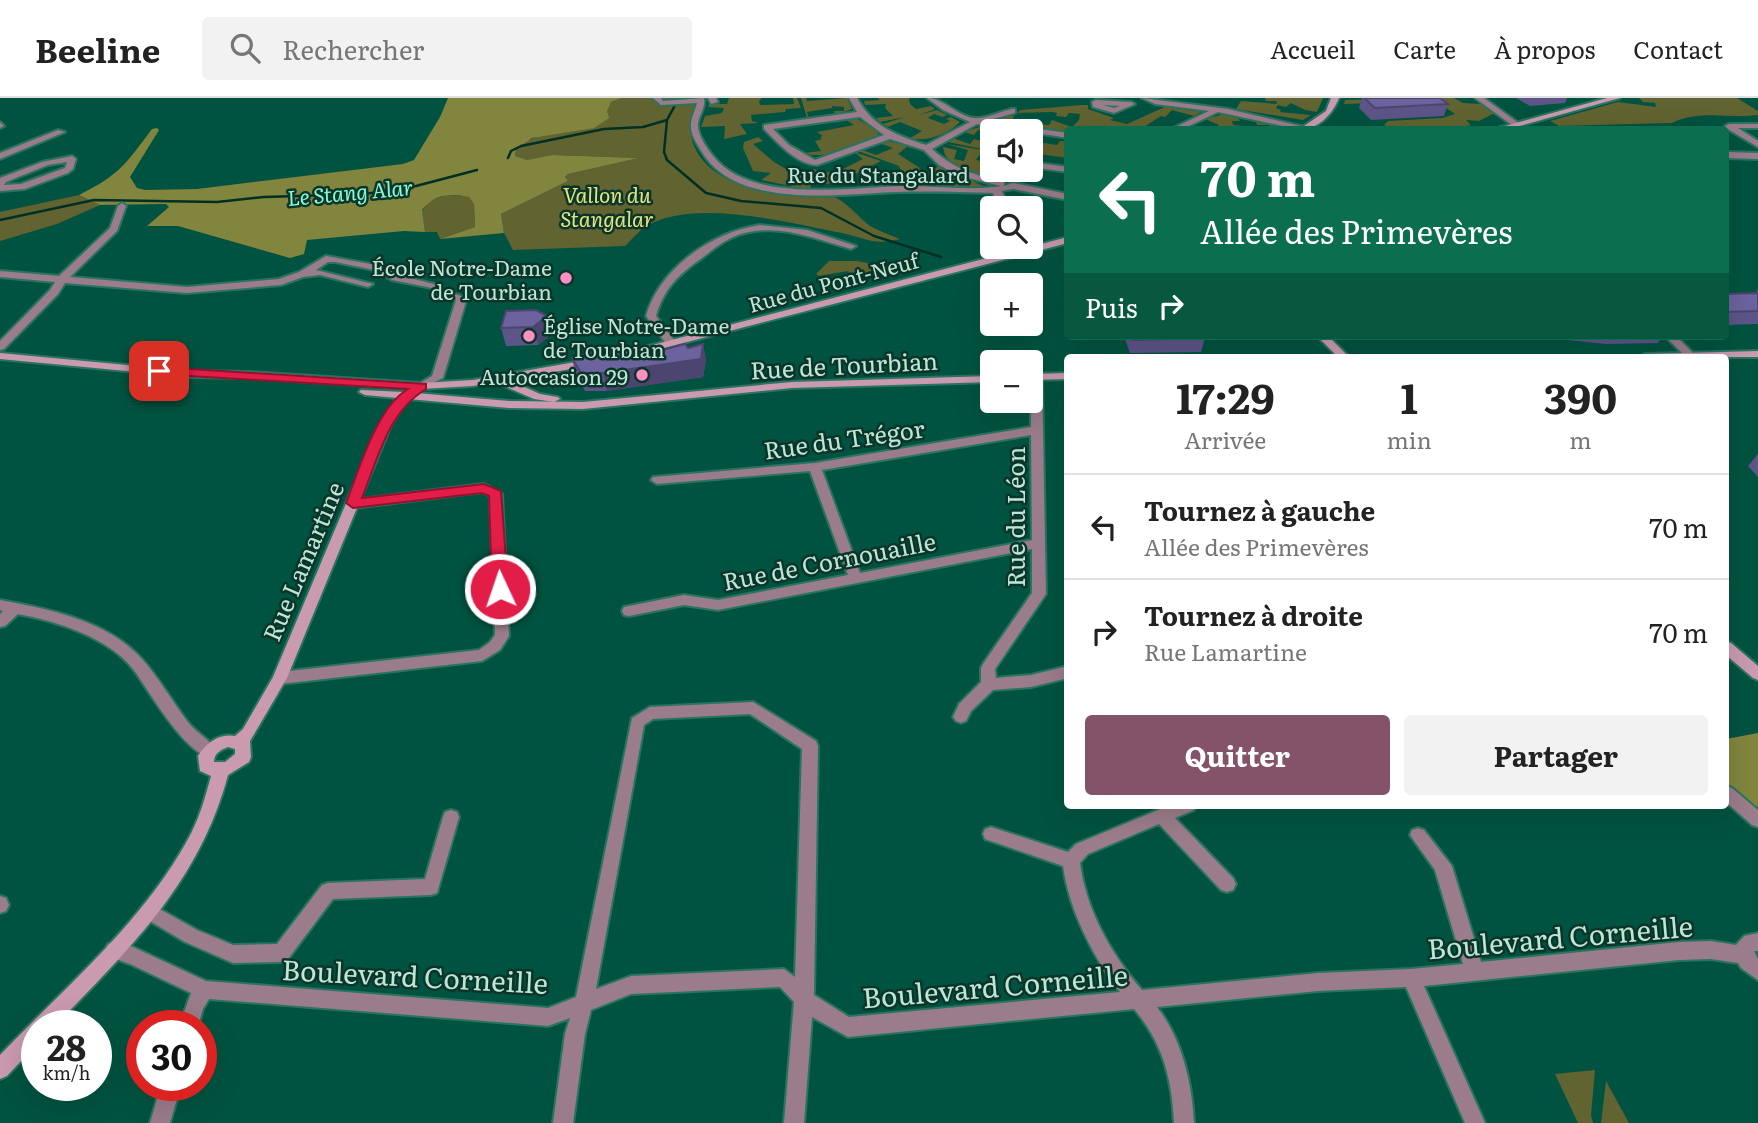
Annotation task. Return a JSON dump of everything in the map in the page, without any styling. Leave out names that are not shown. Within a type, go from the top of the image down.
[{"type":"main road","points":[[1308,126],[1329,112],[1335,98]]},
{"type":"main road","points":[[1509,126],[1616,98]]},
{"type":"main road","name":"Rue du Pont-Neuf","points":[[432,397],[514,387],[610,359],[1064,241]]},
{"type":"main road","points":[[1326,340],[1342,354]]},
{"type":"main road","points":[[1729,354],[1758,354]]},
{"type":"main road","points":[[0,356],[190,374]]},
{"type":"main road","name":"Rue du Pont-Neuf","points":[[190,374],[250,375],[422,386],[499,380],[610,359]]},
{"type":"main road","name":"Rue de Tourbian","points":[[190,374],[241,383],[432,397],[500,405],[558,406],[626,403],[662,396],[762,387],[980,379]]},
{"type":"main road","points":[[1043,377],[1064,376]]},
{"type":"main road","points":[[538,397],[537,390],[545,379]]},
{"type":"main road","points":[[499,380],[538,397],[551,399],[662,396]]},
{"type":"main road","points":[[404,397],[422,386]]},
{"type":"main road","name":"Rue Lamartine","points":[[240,741],[248,733],[280,678],[385,425],[404,397]]},
{"type":"main road","points":[[1729,650],[1758,674]]},
{"type":"main road","points":[[240,741],[245,748],[243,757],[234,765],[222,770],[206,766],[209,751],[221,743],[240,741]]},
{"type":"main road","points":[[56,1010],[149,911],[198,842],[217,796],[222,770]]},
{"type":"main road","points":[[0,1069],[21,1047]]},
{"type":"street","points":[[853,98],[862,114],[890,136],[927,148],[942,163],[963,174],[1064,196]]},
{"type":"street","points":[[931,98],[946,110],[975,122],[1064,135]]},
{"type":"street","points":[[1131,104],[1146,98],[1155,102],[1216,110],[1289,126]]},
{"type":"street","points":[[1479,98],[1516,124]]},
{"type":"street","points":[[662,101],[683,102],[700,99]]},
{"type":"street","name":"Rue du Stangalard","points":[[700,99],[694,125],[698,139],[710,160],[731,177],[753,186],[812,193],[996,190],[1013,186]]},
{"type":"street","points":[[1182,126],[1216,110]]},
{"type":"street","points":[[927,148],[975,122],[1012,111]]},
{"type":"street","points":[[862,114],[767,127],[786,146],[814,163],[890,136]]},
{"type":"street","points":[[1758,126],[1729,126],[1758,145]]},
{"type":"street","points":[[2,154],[61,132]]},
{"type":"street","points":[[1729,135],[1756,155]]},
{"type":"street","points":[[2,154],[16,158]]},
{"type":"street","points":[[1729,155],[1756,155]]},
{"type":"street","points":[[62,159],[72,159],[69,169],[65,171],[22,187],[0,186],[2,180],[62,159]]},
{"type":"street","points":[[25,163],[35,168]]},
{"type":"street","points":[[1043,167],[1064,170]]},
{"type":"street","points":[[996,190],[998,196]]},
{"type":"street","points":[[0,347],[54,292],[62,279],[114,229],[122,206]]},
{"type":"street","points":[[671,343],[651,316],[657,294],[665,282],[682,267],[731,234],[773,228],[794,230],[851,246]]},
{"type":"street","points":[[0,274],[187,290],[281,282],[326,260],[335,259],[395,271],[392,276],[462,298],[437,378],[422,386]]},
{"type":"street","points":[[302,274],[320,272],[369,284]]},
{"type":"street","points":[[1674,340],[1689,354]]},
{"type":"street","name":"Rue du Léon","points":[[989,684],[988,668],[1039,594],[1036,413]]},
{"type":"street","name":"Rue du Trégor","points":[[657,480],[815,467],[1037,430]]},
{"type":"street","points":[[815,467],[856,579]]},
{"type":"street","points":[[280,678],[482,655],[495,646],[502,636],[496,494],[484,488],[353,503]]},
{"type":"street","name":"Rue de Cornouaille","points":[[629,611],[684,600],[718,605],[1038,543]]},
{"type":"street","points":[[0,622],[8,606],[51,615],[105,638],[136,662],[190,737],[209,751]]},
{"type":"street","points":[[961,717],[964,708],[989,684],[1031,681],[1064,673]]},
{"type":"street","points":[[563,1123],[575,1034],[584,1002],[637,722],[650,713],[753,708],[810,746],[804,1001],[794,1123]]},
{"type":"street","points":[[1729,796],[1758,820]]},
{"type":"street","points":[[1070,861],[1082,849],[1180,809]]},
{"type":"street","points":[[149,911],[191,936],[233,954],[282,953],[328,891],[431,887],[451,817]]},
{"type":"street","points":[[1163,817],[1227,884]]},
{"type":"street","points":[[991,834],[1070,861]]},
{"type":"street","points":[[1418,835],[1443,866],[1475,971]]},
{"type":"street","points":[[1070,861],[1074,885],[1117,973],[1164,1034],[1184,1102],[1184,1123]]},
{"type":"street","points":[[1751,949],[1758,971]]},
{"type":"street","name":"Boulevard Corneille","points":[[114,950],[133,956],[205,990],[548,1017],[631,985],[784,978],[804,1001],[827,1018],[848,1027],[1318,982],[1411,978],[1679,951],[1751,949]]},
{"type":"street","points":[[1411,978],[1475,1123]]},
{"type":"street","points":[[193,1010],[205,990]]},
{"type":"street","points":[[160,1123],[166,1101]]},
{"type":"green space","points":[[448,98],[622,98],[611,102],[607,111],[609,118],[594,128],[532,138],[516,149],[515,156],[527,160],[552,155],[639,158],[568,174],[565,177],[568,181],[501,214],[504,233],[440,239],[475,227],[474,204],[469,197],[449,195],[437,198],[422,210],[425,232],[404,231],[307,240],[304,254],[290,258],[178,226],[147,226],[169,207],[166,204],[100,205],[79,195],[113,175],[152,129],[157,128],[159,130],[130,177],[137,188],[197,189],[403,164],[414,160],[440,117]]},
{"type":"green space","name":"Vallon du Stangalar","points":[[622,98],[695,98],[691,135],[696,150],[705,163],[717,173],[732,181],[764,191],[832,196],[847,205],[870,226],[900,239],[877,241],[769,219],[714,213],[665,218],[645,227],[625,246],[513,250],[504,233],[501,214],[568,181],[565,177],[568,174],[639,158],[553,155],[527,160],[515,156],[516,149],[540,136],[579,130],[591,125],[602,116],[611,102]]},
{"type":"green space","points":[[729,98],[762,98],[760,105],[794,104],[793,98],[797,98],[801,108],[751,115],[752,121],[759,123],[740,124],[747,134],[724,139],[725,126],[701,127],[705,116],[722,113],[724,108],[708,107],[709,104],[727,104]]},
{"type":"green space","points":[[801,98],[806,98],[807,101],[847,98],[852,109],[835,115],[834,111],[844,111],[844,107],[832,106],[807,112],[807,118]]},
{"type":"green space","points":[[878,98],[909,98],[910,104],[916,109],[931,106],[935,109],[919,115],[937,110],[947,115],[942,117],[934,114],[928,118],[944,124],[950,121],[946,119],[951,117],[960,122],[937,136],[910,138],[922,131],[900,122],[888,127],[883,124],[905,117],[880,122],[876,118],[893,116],[885,108],[886,104],[865,105],[864,101],[879,100]]},
{"type":"green space","points":[[1265,98],[1323,98],[1317,112],[1291,103],[1286,107],[1278,105],[1276,108],[1281,110],[1280,112],[1311,115],[1303,120],[1236,109],[1241,101],[1277,104],[1276,101],[1266,101]]},
{"type":"green space","points":[[1454,98],[1463,103],[1481,104],[1495,113],[1479,121],[1466,120],[1471,125],[1467,126],[1387,126],[1384,125],[1388,121],[1442,118],[1455,114],[1436,101],[1344,104],[1345,100]]},
{"type":"green space","points":[[1639,98],[1737,98],[1758,111],[1758,115],[1704,115],[1672,123],[1559,126],[1550,121],[1618,102],[1656,107],[1655,103],[1643,102]]},
{"type":"green space","points":[[1088,105],[1088,109],[1114,118],[1110,120],[1127,124],[1167,106],[1198,109],[1201,112],[1194,116],[1172,110],[1165,117],[1161,116],[1146,126],[1073,126],[1079,120],[1080,114],[1069,113],[1066,117],[1056,116],[1057,113],[1052,112],[1017,113],[1020,110]]},
{"type":"green space","points":[[1224,114],[1237,115],[1240,121],[1232,121],[1233,125],[1242,126],[1218,126],[1205,119]]},
{"type":"green space","points":[[1014,116],[1013,119],[999,119],[999,117]]},
{"type":"green space","points":[[856,118],[878,131],[878,135],[831,153],[804,153],[821,151],[815,141],[823,136],[817,132],[854,125],[845,119]]},
{"type":"green space","points":[[1255,119],[1285,126],[1257,125]]},
{"type":"green space","points":[[1052,120],[1069,126],[1064,126],[1064,133],[1043,129],[1043,124],[1049,125]]},
{"type":"green space","points":[[980,127],[980,130],[974,135],[964,132]]},
{"type":"green space","points":[[758,137],[763,141],[753,144],[774,162],[796,175],[814,169],[833,172],[845,168],[863,159],[854,152],[881,161],[836,184],[812,183],[810,189],[791,189],[791,186],[761,180],[771,173],[753,171],[743,148],[744,142]]},
{"type":"green space","points":[[953,138],[970,144],[974,139],[980,141],[980,149],[948,142]]},
{"type":"green space","points":[[884,140],[908,146],[898,154],[927,173],[939,166],[988,188],[936,186],[942,178],[903,178],[899,166],[858,151],[860,149],[876,155],[893,148],[879,143]]},
{"type":"green space","points":[[1064,141],[1064,158],[1043,155],[1043,143],[1057,145]]},
{"type":"green space","points":[[946,144],[980,150],[976,160],[980,161],[980,175],[952,163],[943,147],[957,150],[954,159],[964,161],[968,150]]},
{"type":"green space","points":[[79,195],[100,205],[57,224],[0,241],[0,212]]},
{"type":"green space","points":[[446,195],[469,196],[474,204],[475,227],[440,239],[437,232],[425,232],[422,211],[429,201]]},
{"type":"green space","points":[[829,261],[857,261],[891,268],[855,278],[848,271],[819,276],[816,274]]},
{"type":"green space","points":[[1758,733],[1758,807],[1742,803],[1729,791],[1729,738]]},
{"type":"green space","points":[[1595,1070],[1591,1115],[1593,1123],[1578,1123],[1555,1074]]},
{"type":"green space","points":[[1606,1081],[1629,1123],[1601,1123]]},
{"type":"building","points":[[1364,98],[1440,98],[1448,104],[1375,108]]},
{"type":"building","points":[[1758,293],[1758,311],[1729,312],[1729,294]]},
{"type":"building","points":[[536,310],[547,316],[533,327],[501,328],[506,311]]},
{"type":"building","points":[[685,344],[688,348],[703,344],[701,359],[603,373],[581,373],[572,358],[610,346],[624,356],[660,346],[662,350]]},
{"type":"waterway","name":"Le Stang Alar","points":[[667,120],[679,98]]},
{"type":"waterway","name":"Le Stang Alar","points":[[508,158],[511,151],[521,146],[604,129],[643,127],[667,120]]},
{"type":"waterway","points":[[667,120],[664,152],[667,160],[706,193],[741,201],[821,208],[874,236],[941,257]]},
{"type":"waterway","name":"Le Stang Alar","points":[[0,220],[94,200],[217,202],[264,197],[365,194],[416,186],[477,170]]},
{"type":"place","name":"École Notre-Dame de Tourbian","points":[[566,278]]},
{"type":"place","name":"Église Notre-Dame de Tourbian","points":[[529,336]]},
{"type":"place","name":"Autoccasion 29","points":[[642,375]]},
{"type":"route","points":[[159,371],[422,386],[404,397],[385,425],[353,503],[484,488],[496,494],[500,589]]}]
